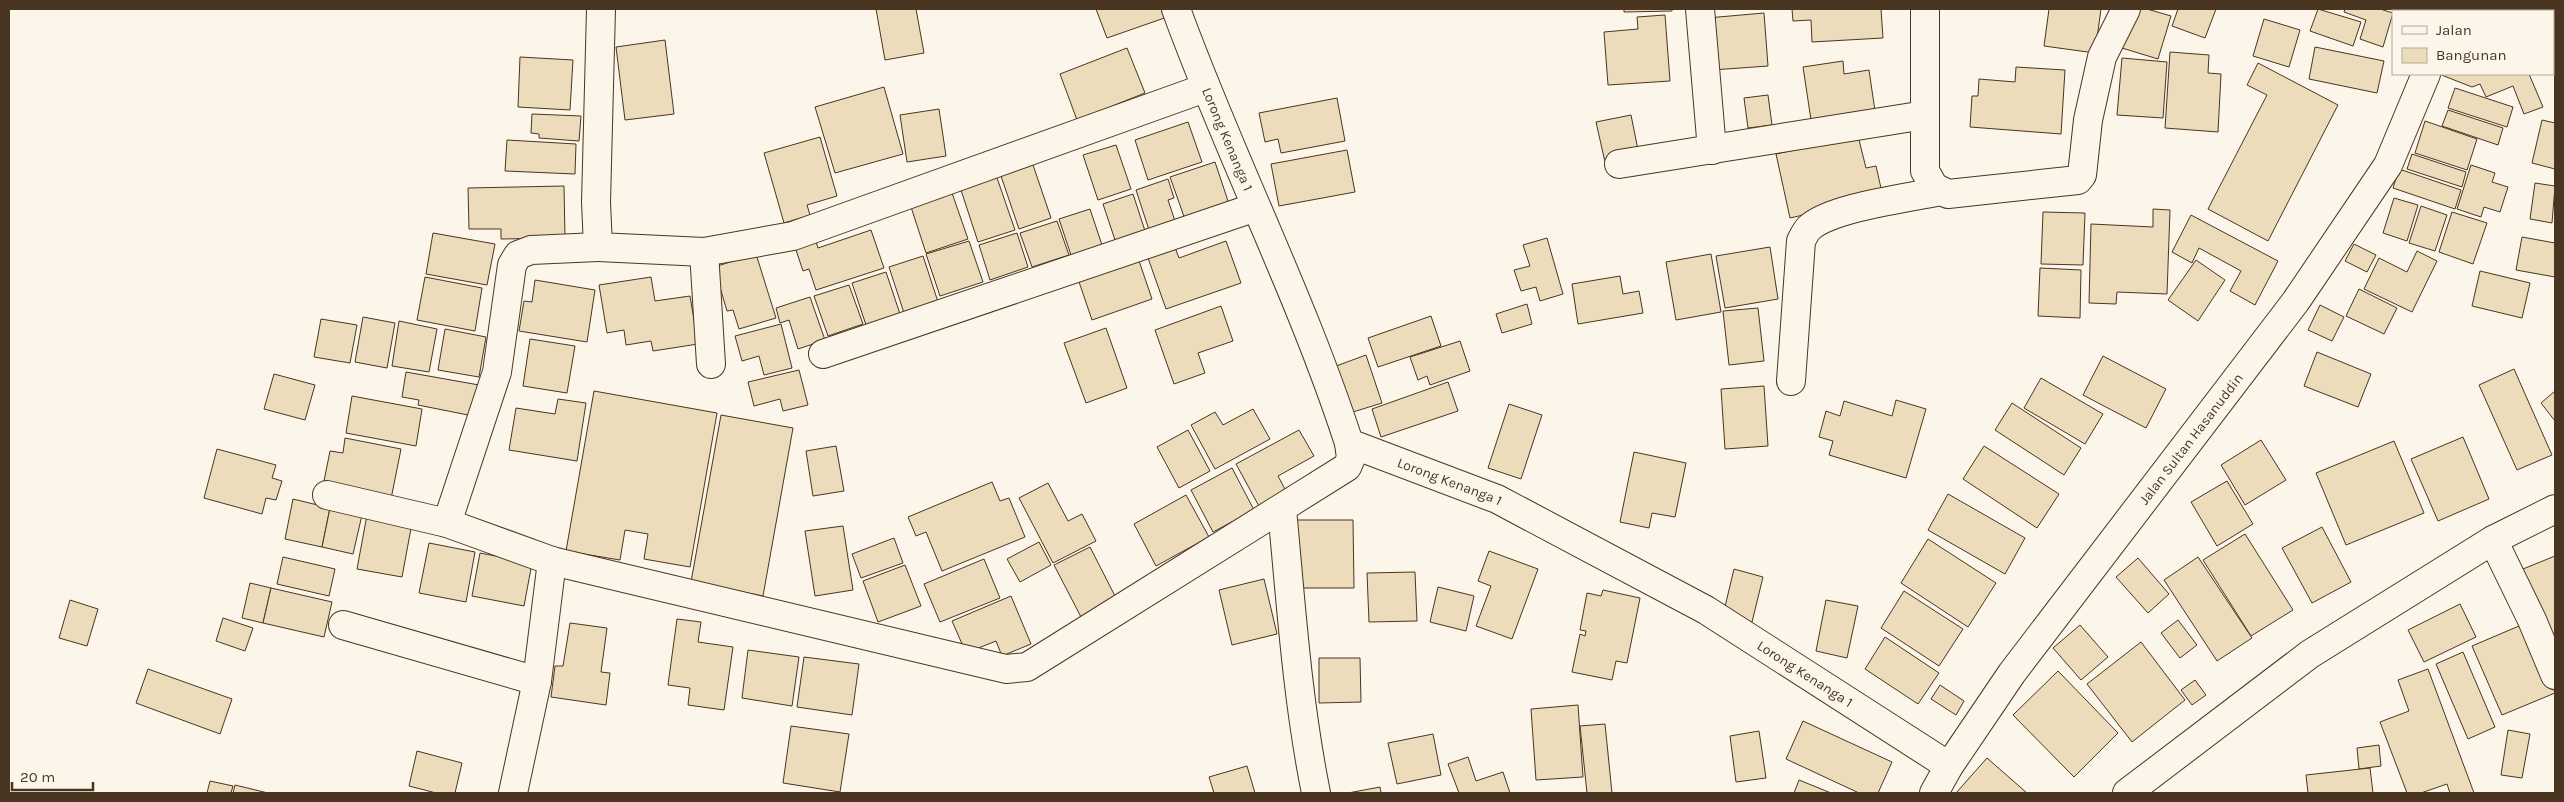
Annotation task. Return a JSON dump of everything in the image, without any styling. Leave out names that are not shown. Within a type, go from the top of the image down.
[{"type":"main road","points":[[598,247],[596,202],[601,9]]},
{"type":"main road","name":"Lorong Kenanga 1","points":[[1176,9],[1205,88],[1332,389],[1349,444],[1497,499],[1706,610],[1949,766]]},
{"type":"main road","points":[[1700,9],[1712,150]]},
{"type":"main road","points":[[1925,9],[1925,171],[1928,180],[1940,191],[1948,194],[2078,180],[2082,175],[2088,120],[2102,57],[2126,9]]},
{"type":"main road","name":"Jalan Sultan Hasanuddin","points":[[1934,793],[1949,766],[2012,673],[2296,301],[2388,165],[2426,75]]},
{"type":"main road","points":[[447,523],[497,372],[512,265],[518,255],[531,250],[598,247],[704,252],[793,236],[1205,88]]},
{"type":"main road","points":[[1620,164],[1925,114]]},
{"type":"main road","points":[[1791,381],[1801,241],[1809,228],[1823,219],[1850,210],[1940,191]]},
{"type":"main road","points":[[823,354],[1256,207]]},
{"type":"main road","points":[[704,252],[711,364]]},
{"type":"main road","points":[[327,495],[447,523],[552,561],[1006,669],[1027,667],[1347,467],[1351,458],[1349,444]]},
{"type":"main road","points":[[1282,509],[1297,679],[1306,743],[1316,793]]},
{"type":"main road","points":[[2128,793],[2310,654],[2494,540],[2555,509]]},
{"type":"main road","points":[[2494,540],[2532,620],[2555,675]]},
{"type":"main road","points":[[513,793],[537,681],[552,561]]},
{"type":"main road","points":[[343,626],[537,681]]},
{"type":"building","points":[[876,9],[916,9],[924,53],[885,60]]},
{"type":"building","points":[[1096,9],[1170,9],[1173,15],[1107,38]]},
{"type":"building","points":[[1624,9],[1672,9],[1672,11],[1624,12]]},
{"type":"building","points":[[1792,9],[1881,9],[1883,38],[1812,42],[1811,20],[1793,21]]},
{"type":"building","points":[[2049,9],[2101,9],[2095,53],[2044,46]]},
{"type":"building","points":[[2134,9],[2147,9],[2171,16],[2158,59],[2122,48]]},
{"type":"building","points":[[2178,9],[2216,9],[2205,38],[2172,26]]},
{"type":"building","points":[[2318,9],[2361,22],[2353,46],[2310,31]]},
{"type":"building","points":[[2345,9],[2380,9],[2392,13],[2383,47],[2360,39],[2366,20],[2344,12]]},
{"type":"building","points":[[2555,9],[2555,35],[2554,10],[2524,10]]},
{"type":"building","points":[[1764,13],[1768,66],[1712,70],[1707,18]]},
{"type":"building","points":[[1665,15],[1670,81],[1608,85],[1604,32],[1638,29],[1637,17]]},
{"type":"building","points":[[2264,19],[2300,30],[2289,67],[2253,56]]},
{"type":"building","points":[[665,40],[674,114],[625,120],[616,47]]},
{"type":"building","points":[[2315,47],[2384,61],[2377,93],[2309,79]]},
{"type":"building","points":[[1127,48],[1145,93],[1077,120],[1060,74]]},
{"type":"building","points":[[2170,52],[2209,55],[2208,73],[2221,74],[2218,132],[2165,128]]},
{"type":"building","points":[[520,57],[573,60],[570,110],[518,107]]},
{"type":"building","points":[[2122,58],[2167,62],[2163,118],[2117,115]]},
{"type":"building","points":[[1843,61],[1844,74],[1869,70],[1875,111],[1811,120],[1803,67]]},
{"type":"building","points":[[2258,63],[2338,105],[2268,241],[2208,209],[2267,95],[2247,85]]},
{"type":"building","points":[[2016,67],[2065,70],[2061,134],[1970,127],[1972,96],[1978,96],[1979,79],[2015,82]]},
{"type":"building","points":[[2442,75],[2529,75],[2543,107],[2524,114],[2513,86],[2486,97],[2480,84],[2472,87]]},
{"type":"building","points":[[884,87],[903,154],[835,173],[815,107]]},
{"type":"building","points":[[2455,88],[2513,107],[2507,127],[2448,108]]},
{"type":"building","points":[[1768,95],[1772,125],[1748,128],[1744,98]]},
{"type":"building","points":[[1337,98],[1345,141],[1281,153],[1278,139],[1265,142],[1259,113]]},
{"type":"building","points":[[939,109],[946,156],[907,162],[900,115]]},
{"type":"building","points":[[2448,110],[2503,128],[2498,145],[2442,126]]},
{"type":"building","points":[[532,114],[581,116],[579,141],[539,138],[539,134],[531,133]]},
{"type":"building","points":[[1631,115],[1639,155],[1605,162],[1596,122]]},
{"type":"building","points":[[2542,120],[2555,123],[2555,169],[2532,163]]},
{"type":"building","points":[[2425,121],[2477,139],[2467,170],[2415,153]]},
{"type":"building","points":[[1188,122],[1202,162],[1148,180],[1135,140]]},
{"type":"building","points":[[1858,136],[1866,168],[1876,166],[1883,197],[1790,218],[1776,154]]},
{"type":"building","points":[[820,137],[837,196],[807,205],[810,215],[784,223],[764,153]]},
{"type":"building","points":[[507,140],[576,144],[575,174],[505,171]]},
{"type":"building","points":[[1116,145],[1131,189],[1098,200],[1083,155]]},
{"type":"building","points":[[1347,150],[1355,192],[1279,206],[1271,164]]},
{"type":"building","points":[[2412,154],[2466,172],[2462,187],[2407,169]]},
{"type":"building","points":[[1215,162],[1231,210],[1187,225],[1170,177]]},
{"type":"building","points":[[1033,165],[1051,218],[1019,229],[1001,176]]},
{"type":"building","points":[[2471,165],[2495,173],[2492,182],[2508,187],[2500,212],[2484,207],[2481,217],[2457,209]]},
{"type":"building","points":[[2399,169],[2461,190],[2455,209],[2393,188]]},
{"type":"building","points":[[996,175],[1015,230],[978,242],[960,187]]},
{"type":"building","points":[[1168,179],[1174,198],[1168,200],[1178,230],[1152,239],[1136,190]]},
{"type":"building","points":[[2535,183],[2555,186],[2552,223],[2530,219]]},
{"type":"building","points":[[564,186],[565,238],[501,239],[501,229],[469,229],[468,188]]},
{"type":"building","points":[[952,193],[968,239],[926,253],[911,207]]},
{"type":"building","points":[[1133,194],[1147,237],[1117,246],[1103,204]]},
{"type":"building","points":[[2394,198],[2418,205],[2407,241],[2383,233]]},
{"type":"building","points":[[2421,206],[2447,215],[2435,251],[2409,243]]},
{"type":"building","points":[[1090,209],[1103,248],[1072,258],[1059,219]]},
{"type":"building","points":[[2153,209],[2170,210],[2167,294],[2117,292],[2116,304],[2089,303],[2091,224],[2153,227]]},
{"type":"building","points":[[2043,212],[2085,213],[2083,265],[2041,264]]},
{"type":"building","points":[[2452,212],[2487,223],[2473,264],[2439,252]]},
{"type":"building","points":[[2191,215],[2278,261],[2255,305],[2230,291],[2241,271],[2199,248],[2192,263],[2172,252]]},
{"type":"building","points":[[1057,221],[1069,255],[1032,267],[1020,233]]},
{"type":"building","points":[[871,230],[884,268],[816,290],[809,269],[803,271],[793,241],[814,235],[818,248]]},
{"type":"building","points":[[433,233],[495,244],[487,285],[426,274]]},
{"type":"building","points":[[1017,233],[1028,267],[990,280],[979,245]]},
{"type":"building","points":[[2522,237],[2555,243],[2555,277],[2516,270]]},
{"type":"building","points":[[1547,238],[1563,294],[1540,301],[1536,287],[1521,291],[1514,270],[1530,266],[1523,245]]},
{"type":"building","points":[[969,241],[983,282],[940,296],[926,254]]},
{"type":"building","points":[[1226,241],[1241,283],[1166,309],[1147,255],[1174,245],[1179,258]]},
{"type":"building","points":[[2354,244],[2376,255],[2367,272],[2345,261]]},
{"type":"building","points":[[1770,247],[1778,299],[1725,308],[1716,256]]},
{"type":"building","points":[[2417,251],[2437,261],[2412,312],[2364,289],[2379,258],[2407,272]]},
{"type":"building","points":[[756,254],[776,318],[739,329],[733,310],[727,311],[714,267]]},
{"type":"building","points":[[1711,254],[1721,312],[1676,320],[1666,262]]},
{"type":"building","points":[[1137,255],[1152,299],[1092,320],[1077,276]]},
{"type":"building","points":[[923,256],[938,302],[904,313],[889,267]]},
{"type":"building","points":[[2196,260],[2225,280],[2198,321],[2168,300]]},
{"type":"building","points":[[2040,268],[2081,270],[2080,318],[2038,316]]},
{"type":"building","points":[[2480,271],[2530,283],[2522,318],[2472,306]]},
{"type":"building","points":[[886,272],[900,314],[866,325],[852,283]]},
{"type":"building","points":[[1620,276],[1623,294],[1639,291],[1643,313],[1578,324],[1572,284]]},
{"type":"building","points":[[425,277],[482,288],[475,331],[417,320]]},
{"type":"building","points":[[651,277],[655,301],[690,296],[698,344],[653,351],[651,341],[626,345],[624,330],[607,333],[599,285]]},
{"type":"building","points":[[535,280],[595,290],[587,342],[519,331],[524,301],[532,302]]},
{"type":"building","points":[[849,285],[863,324],[828,336],[814,296]]},
{"type":"building","points":[[2359,289],[2397,308],[2384,334],[2346,316]]},
{"type":"building","points":[[810,297],[825,340],[798,349],[789,320],[780,323],[776,308]]},
{"type":"building","points":[[1527,304],[1532,324],[1502,333],[1496,314]]},
{"type":"building","points":[[2320,305],[2344,317],[2332,341],[2308,330]]},
{"type":"building","points":[[1221,306],[1233,341],[1198,353],[1205,373],[1174,384],[1155,330]]},
{"type":"building","points":[[1758,308],[1764,361],[1729,365],[1723,311]]},
{"type":"building","points":[[1431,316],[1441,346],[1378,367],[1368,338]]},
{"type":"building","points":[[363,317],[395,323],[387,368],[355,362]]},
{"type":"building","points":[[321,319],[357,325],[350,363],[314,357]]},
{"type":"building","points":[[399,321],[437,329],[429,372],[392,366]]},
{"type":"building","points":[[781,324],[792,368],[764,375],[759,356],[742,361],[735,336]]},
{"type":"building","points":[[1106,328],[1127,388],[1086,403],[1064,343]]},
{"type":"building","points":[[445,329],[486,337],[479,377],[438,370]]},
{"type":"building","points":[[530,339],[575,346],[567,393],[523,386]]},
{"type":"building","points":[[1460,341],[1470,371],[1430,385],[1427,376],[1418,380],[1410,357]]},
{"type":"building","points":[[2317,352],[2371,374],[2358,407],[2304,386]]},
{"type":"building","points":[[1366,355],[1382,403],[1353,412],[1347,396],[1328,369]]},
{"type":"building","points":[[2103,356],[2166,389],[2146,428],[2083,395]]},
{"type":"building","points":[[2514,369],[2552,455],[2517,470],[2479,385]]},
{"type":"building","points":[[799,370],[808,405],[783,411],[780,399],[754,406],[748,382]]},
{"type":"building","points":[[406,372],[479,385],[473,416],[418,405],[419,400],[402,397]]},
{"type":"building","points":[[274,374],[315,385],[305,420],[264,409]]},
{"type":"building","points":[[2041,378],[2103,414],[2085,444],[2024,408]]},
{"type":"building","points":[[1448,382],[1458,411],[1381,437],[1372,409]]},
{"type":"building","points":[[1764,386],[1768,446],[1725,449],[1721,389]]},
{"type":"building","points":[[594,391],[717,413],[690,567],[644,559],[648,534],[625,530],[620,560],[566,551]]},
{"type":"building","points":[[2555,391],[2555,421],[2541,403]]},
{"type":"building","points":[[352,396],[422,409],[416,446],[346,433]]},
{"type":"building","points":[[558,399],[586,403],[577,461],[509,450],[516,408],[555,414]]},
{"type":"building","points":[[1896,400],[1926,409],[1906,478],[1829,455],[1833,441],[1819,437],[1826,411],[1840,416],[1844,401],[1892,416]]},
{"type":"building","points":[[2012,403],[2081,448],[2064,475],[1995,430]]},
{"type":"building","points":[[1509,404],[1542,415],[1521,479],[1488,468]]},
{"type":"building","points":[[1253,409],[1270,439],[1215,469],[1191,425],[1215,412],[1223,425]]},
{"type":"building","points":[[721,415],[793,428],[763,596],[691,582]]},
{"type":"building","points":[[1188,430],[1210,471],[1179,488],[1157,447]]},
{"type":"building","points":[[1299,430],[1314,456],[1278,476],[1287,493],[1260,508],[1236,464]]},
{"type":"building","points":[[2463,437],[2489,499],[2438,521],[2411,459]]},
{"type":"building","points":[[345,438],[401,449],[391,499],[322,491],[330,451],[343,453]]},
{"type":"building","points":[[2261,440],[2286,480],[2245,505],[2221,465]]},
{"type":"building","points":[[2394,441],[2424,513],[2346,545],[2316,473]]},
{"type":"building","points":[[836,446],[844,491],[813,496],[806,451]]},
{"type":"building","points":[[1984,446],[2059,494],[2037,528],[1963,479]]},
{"type":"building","points":[[217,449],[276,465],[272,478],[282,481],[276,500],[266,498],[262,514],[204,498]]},
{"type":"building","points":[[1634,452],[1686,463],[1675,517],[1652,513],[1649,528],[1620,522]]},
{"type":"building","points":[[1232,468],[1254,510],[1213,532],[1191,490]]},
{"type":"building","points":[[2227,481],[2253,524],[2217,546],[2191,502]]},
{"type":"building","points":[[992,482],[1000,501],[1009,498],[1025,537],[942,571],[926,532],[916,536],[908,517]]},
{"type":"building","points":[[1048,483],[1068,521],[1082,514],[1096,541],[1053,563],[1019,498]]},
{"type":"building","points":[[1948,494],[2025,538],[2005,574],[1928,530]]},
{"type":"building","points":[[1186,495],[1209,537],[1156,566],[1134,524]]},
{"type":"building","points":[[293,499],[330,508],[322,547],[285,539]]},
{"type":"building","points":[[330,508],[362,515],[353,554],[322,547]]},
{"type":"building","points":[[367,515],[412,523],[402,577],[357,569]]},
{"type":"building","points":[[1296,520],[1353,520],[1354,588],[1296,588]]},
{"type":"building","points":[[843,526],[853,590],[815,596],[805,531]]},
{"type":"building","points":[[2322,527],[2351,582],[2312,603],[2282,548]]},
{"type":"building","points":[[2245,534],[2293,610],[2251,636],[2203,560]]},
{"type":"building","points":[[894,538],[903,563],[861,578],[852,554]]},
{"type":"building","points":[[1928,539],[1996,583],[1968,627],[1901,583]]},
{"type":"building","points":[[1039,542],[1051,565],[1020,582],[1007,559]]},
{"type":"building","points":[[429,543],[475,552],[466,602],[419,593]]},
{"type":"building","points":[[1090,547],[1116,598],[1081,617],[1054,565]]},
{"type":"building","points":[[1489,551],[1538,569],[1512,639],[1476,626],[1491,586],[1478,581]]},
{"type":"building","points":[[480,553],[532,563],[524,606],[472,596]]},
{"type":"building","points":[[2555,556],[2555,650],[2554,651],[2523,569]]},
{"type":"building","points":[[283,557],[335,569],[329,596],[277,584]]},
{"type":"building","points":[[2198,557],[2252,638],[2217,661],[2164,580]]},
{"type":"building","points":[[2138,558],[2169,594],[2148,613],[2116,577]]},
{"type":"building","points":[[984,559],[1000,598],[940,622],[924,584]]},
{"type":"building","points":[[905,565],[921,606],[878,622],[863,581]]},
{"type":"building","points":[[1734,569],[1763,577],[1752,622],[1723,615]]},
{"type":"building","points":[[1415,572],[1417,621],[1369,622],[1367,573]]},
{"type":"building","points":[[1264,579],[1277,634],[1232,645],[1219,590]]},
{"type":"building","points":[[250,583],[271,588],[263,623],[242,618]]},
{"type":"building","points":[[1438,587],[1474,596],[1466,631],[1430,622]]},
{"type":"building","points":[[271,588],[332,602],[324,637],[263,623]]},
{"type":"building","points":[[1603,590],[1640,598],[1627,663],[1616,661],[1612,680],[1572,672],[1580,634],[1585,636],[1586,631],[1580,630],[1587,593],[1601,596]]},
{"type":"building","points":[[1904,591],[1963,629],[1939,666],[1881,628]]},
{"type":"building","points":[[1011,596],[1031,644],[1002,656],[996,641],[966,653],[952,621]]},
{"type":"building","points":[[70,600],[98,609],[87,646],[59,638]]},
{"type":"building","points":[[1826,600],[1858,606],[1847,658],[1816,651]]},
{"type":"building","points":[[2460,604],[2476,637],[2424,662],[2408,630]]},
{"type":"building","points":[[223,618],[253,628],[245,651],[216,641]]},
{"type":"building","points":[[677,619],[701,622],[698,642],[733,647],[724,710],[688,705],[690,688],[668,685]]},
{"type":"building","points":[[2178,620],[2197,645],[2180,658],[2161,633]]},
{"type":"building","points":[[570,623],[607,628],[601,672],[610,673],[606,705],[551,697],[555,666],[563,666]]},
{"type":"building","points":[[2526,623],[2555,693],[2502,715],[2472,646]]},
{"type":"building","points":[[2080,625],[2108,657],[2081,680],[2053,648]]},
{"type":"building","points":[[1885,637],[1939,673],[1918,704],[1865,669]]},
{"type":"building","points":[[2141,642],[2185,700],[2132,742],[2087,684]]},
{"type":"building","points":[[748,650],[799,657],[792,706],[742,698]]},
{"type":"building","points":[[2463,652],[2495,727],[2468,739],[2436,664]]},
{"type":"building","points":[[804,657],[859,664],[852,715],[797,707]]},
{"type":"building","points":[[1319,658],[1360,658],[1361,702],[1319,703]]},
{"type":"building","points":[[148,669],[232,699],[220,734],[136,703]]},
{"type":"building","points":[[2428,669],[2474,793],[2450,793],[2447,784],[2421,793],[2407,793],[2380,722],[2409,711],[2398,680]]},
{"type":"building","points":[[2058,671],[2118,733],[2074,777],[2013,715]]},
{"type":"building","points":[[2195,680],[2206,695],[2192,705],[2181,690]]},
{"type":"building","points":[[1940,685],[1964,701],[1956,715],[1931,699]]},
{"type":"building","points":[[1578,705],[1583,777],[1536,780],[1531,709]]},
{"type":"building","points":[[1803,721],[1892,762],[1878,793],[1859,793],[1786,759]]},
{"type":"building","points":[[1605,724],[1612,793],[1587,793],[1580,726]]},
{"type":"building","points":[[791,726],[849,734],[840,792],[783,783]]},
{"type":"building","points":[[2508,730],[2530,734],[2522,778],[2501,775]]},
{"type":"building","points":[[1759,731],[1766,778],[1736,782],[1730,736]]},
{"type":"building","points":[[1433,734],[1441,775],[1397,784],[1388,743]]},
{"type":"building","points":[[2379,745],[2381,766],[2359,769],[2357,748]]},
{"type":"building","points":[[417,751],[462,763],[455,793],[436,793],[409,786]]},
{"type":"building","points":[[1468,757],[1476,781],[1503,772],[1510,793],[1459,793],[1448,764]]},
{"type":"building","points":[[1987,758],[2027,793],[1956,793]]},
{"type":"building","points":[[1247,766],[1255,793],[1214,793],[1209,777]]},
{"type":"building","points":[[2370,768],[2373,793],[2308,793],[2306,775]]},
{"type":"building","points":[[1799,780],[1831,793],[1794,793]]},
{"type":"building","points":[[210,781],[233,786],[231,793],[207,793]]},
{"type":"building","points":[[235,785],[268,793],[233,793]]},
{"type":"building","points":[[1380,787],[1381,793],[1348,793]]}]
